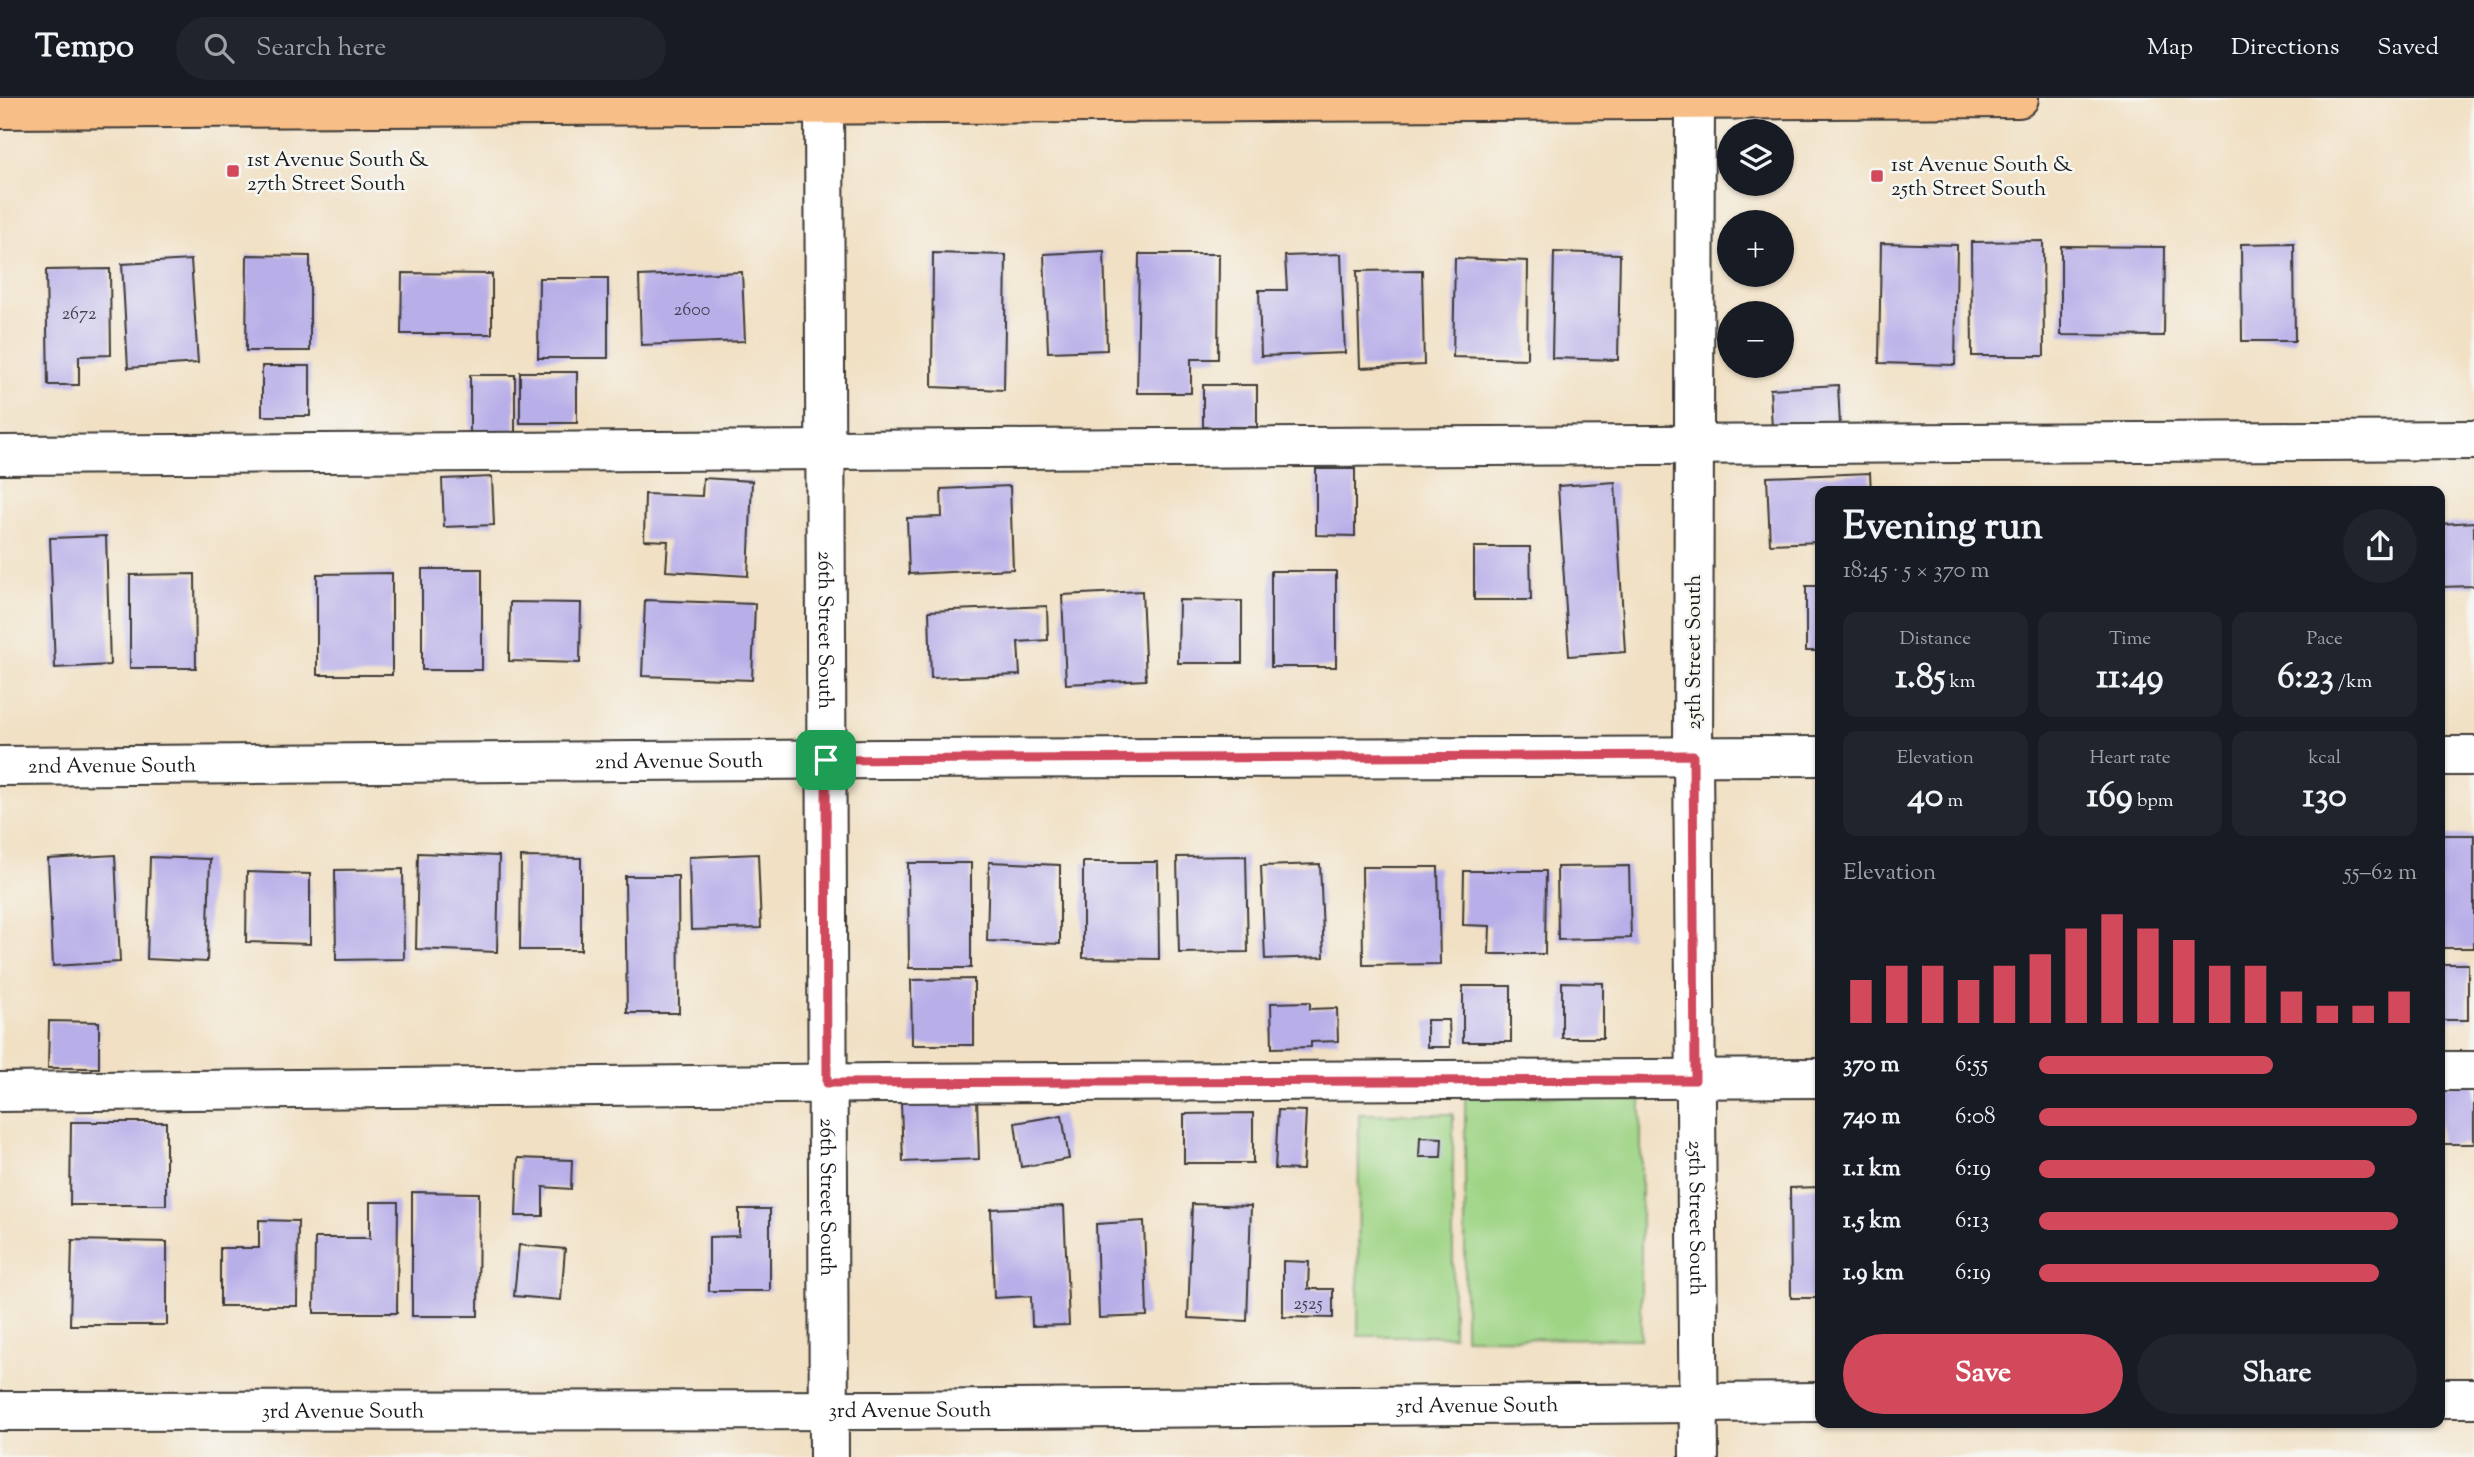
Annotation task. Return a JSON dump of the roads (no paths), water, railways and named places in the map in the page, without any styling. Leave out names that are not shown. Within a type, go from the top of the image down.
[{"type":"main road","points":[[0,109],[824,101],[2019,98]]},
{"type":"street","name":"25th Street South","points":[[1695,99],[1693,755],[1699,1457]]},
{"type":"street","name":"26th Street South","points":[[824,101],[829,1457]]},
{"type":"street","points":[[0,455],[2474,440]]},
{"type":"street","name":"2nd Avenue South","points":[[0,766],[1815,755]]},
{"type":"street","points":[[2445,755],[2474,755]]},
{"type":"street","points":[[2445,1072],[2474,1071]]},
{"type":"street","points":[[0,1092],[827,1083],[1815,1078]]},
{"type":"street","points":[[2445,1398],[2474,1398]]},
{"type":"street","name":"3rd Avenue South","points":[[0,1411],[829,1410],[1815,1402]]},
{"type":"place","name":"1st Avenue South & 27th Street South","points":[[233,171]]},
{"type":"place","name":"1st Avenue South & 25th Street South","points":[[1877,176]]}]
